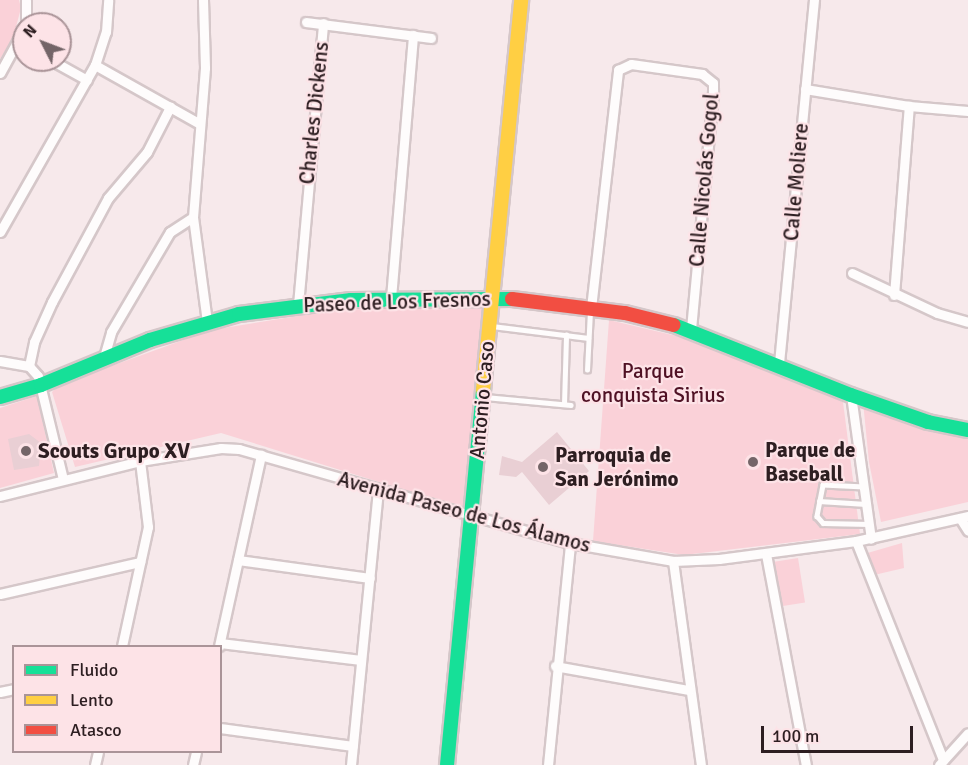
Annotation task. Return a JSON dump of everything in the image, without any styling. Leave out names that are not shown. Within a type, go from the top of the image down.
[{"type":"street","points":[[0,232],[95,65],[106,32],[108,0]]},
{"type":"street","points":[[203,0],[205,68],[193,217],[207,322]]},
{"type":"street","name":"Antonio Caso","points":[[447,765],[521,0]]},
{"type":"street","name":"Calle Moliere","points":[[779,363],[814,0]]},
{"type":"street","points":[[306,22],[323,23]]},
{"type":"street","name":"Charles Dickens","points":[[298,305],[323,23],[431,38]]},
{"type":"street","points":[[391,298],[413,35]]},
{"type":"street","points":[[0,73],[12,56]]},
{"type":"street","name":"Calle Nicolás Gogol","points":[[591,308],[618,70],[631,64],[702,74],[712,83],[713,92],[691,329]]},
{"type":"street","points":[[95,65],[200,124]]},
{"type":"street","points":[[72,72],[87,80]]},
{"type":"street","points":[[805,89],[909,106],[968,111]]},
{"type":"street","points":[[894,295],[909,106]]},
{"type":"street","points":[[63,479],[41,385],[29,366],[34,342],[52,302],[108,198],[147,152],[170,107]]},
{"type":"street","points":[[104,357],[111,332],[170,232],[193,217]]},
{"type":"street","points":[[852,273],[894,295],[968,322]]},
{"type":"street","name":"Paseo de Los Fresnos","points":[[0,397],[41,385],[104,357],[207,322],[298,305],[391,298],[492,297],[591,308],[691,329],[779,363],[851,395],[928,422],[968,430]]},
{"type":"street","points":[[0,361],[29,366]]},
{"type":"street","points":[[851,395],[871,539]]},
{"type":"street","name":"Avenida Paseo de Los Álamos","points":[[0,496],[140,461],[221,448],[261,455],[471,518],[570,543],[673,561],[766,554],[856,542],[964,517]]},
{"type":"street","points":[[219,645],[261,455]]},
{"type":"street","points":[[122,645],[148,517],[140,461]]},
{"type":"street","points":[[351,765],[378,489]]},
{"type":"street","points":[[964,517],[968,531]]},
{"type":"street","points":[[856,542],[941,763],[968,733]]},
{"type":"street","points":[[548,765],[555,666],[570,543]]},
{"type":"street","points":[[766,554],[806,765]]},
{"type":"street","points":[[238,560],[370,578]]},
{"type":"street","points":[[673,561],[701,765]]},
{"type":"street","points":[[0,594],[140,562]]},
{"type":"street","points":[[222,645],[361,660]]},
{"type":"street","points":[[555,666],[689,690]]},
{"type":"street","points":[[222,728],[353,746]]},
{"type":"lane","points":[[587,370],[591,308]]},
{"type":"lane","points":[[489,325],[588,338]]},
{"type":"lane","points":[[564,404],[566,335]]},
{"type":"lane","points":[[483,397],[571,405]]},
{"type":"lane","points":[[864,487],[823,485],[817,516],[823,523],[869,524]]},
{"type":"lane","points":[[819,501],[866,504]]},
{"type":"green space","points":[[0,0],[19,0],[20,12],[12,12],[12,40],[0,59]]},
{"type":"green space","points":[[485,303],[466,509],[221,433],[75,467],[52,392],[59,385],[211,330],[367,305]]},
{"type":"green space","name":"Parque conquista Sirius","points":[[609,320],[723,347],[843,402],[860,534],[684,555],[593,541]]},
{"type":"green space","points":[[37,396],[54,473],[0,488],[0,408]]},
{"type":"green space","points":[[863,402],[936,431],[968,439],[968,502],[881,522],[869,462]]},
{"type":"green space","points":[[902,543],[904,568],[874,575],[864,554]]},
{"type":"green space","points":[[798,558],[805,602],[781,606],[774,562]]},
{"type":"building","name":"Parroquia de San Jerónimo","points":[[557,432],[589,471],[549,505],[522,472],[516,477],[499,475],[502,456],[522,462]]},
{"type":"building","name":"Scouts Grupo XV","points":[[29,434],[41,443],[39,466],[14,470],[8,439]]},
{"type":"traffic: fast","points":[[0,397],[41,385],[150,340],[239,314],[351,300],[512,299]]},
{"type":"traffic: fast","points":[[674,325],[851,395],[928,422],[968,430]]},
{"type":"traffic: fast","points":[[447,765],[483,390]]},
{"type":"traffic: slow","points":[[483,390],[521,0]]},
{"type":"traffic: jam","points":[[512,299],[625,313],[674,325]]},
{"type":"place","name":"Scouts Grupo XV","points":[[26,451]]},
{"type":"place","name":"Parque de Baseball","points":[[753,462]]},
{"type":"place","name":"Parroquia de San Jerónimo","points":[[543,467]]}]
